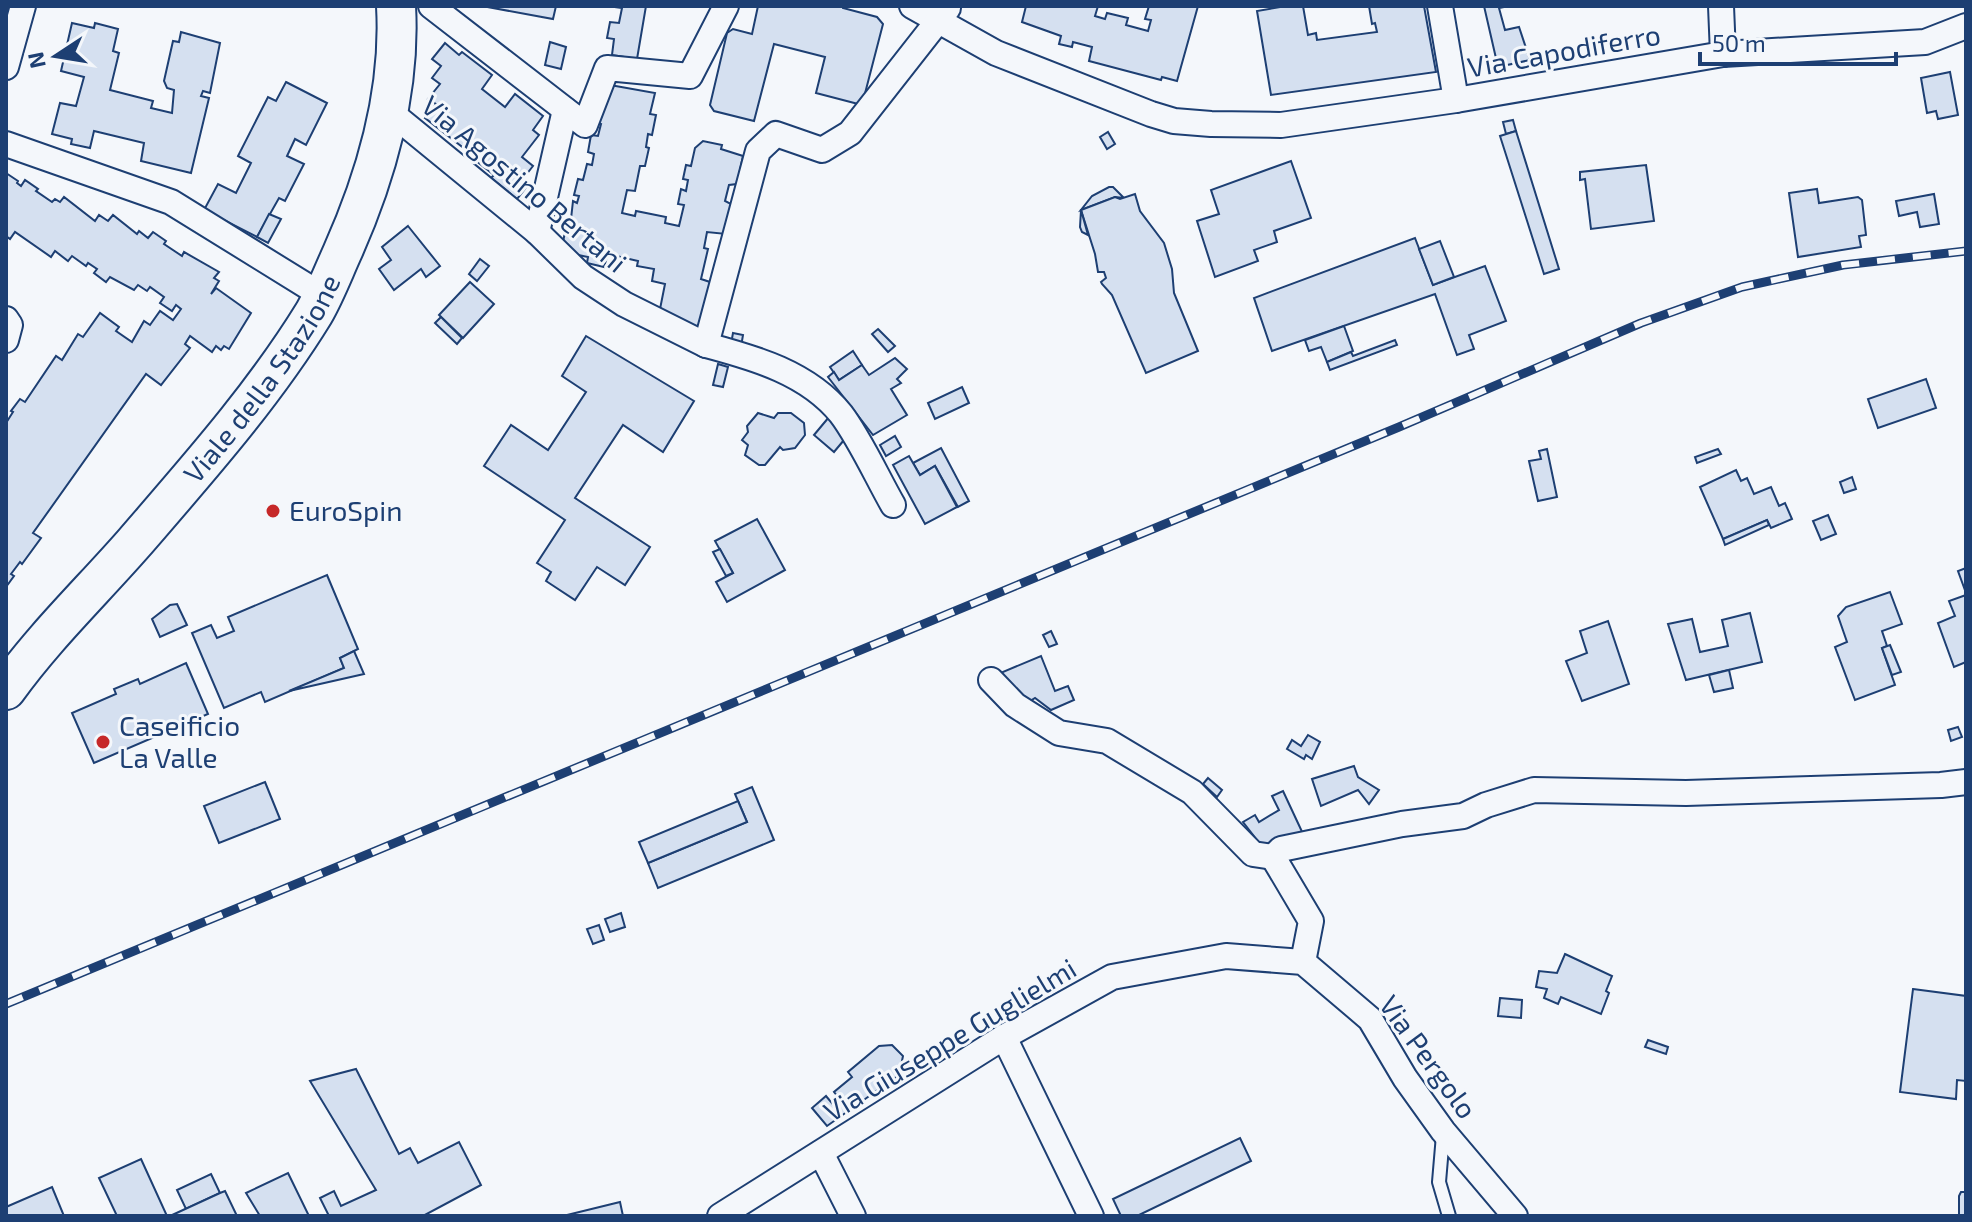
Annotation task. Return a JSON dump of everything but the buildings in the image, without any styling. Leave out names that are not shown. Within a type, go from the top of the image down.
[{"type":"main road","name":"Viale della Stazione","points":[[6,690],[32,654],[133,543],[256,397],[323,296],[365,203],[389,111],[397,49],[396,6]]},
{"type":"street","points":[[6,67],[23,6]]},
{"type":"street","points":[[431,6],[585,125],[607,68],[690,76],[726,6]]},
{"type":"street","name":"Via Capodiferro","points":[[912,6],[944,12],[996,53],[1151,114],[1174,121],[1211,124],[1281,125],[1456,100],[1723,54],[1925,42],[1966,26]]},
{"type":"street","points":[[1440,6],[1456,100]]},
{"type":"street","points":[[1721,6],[1723,54]]},
{"type":"street","points":[[706,345],[758,151],[776,134],[822,150],[850,133],[944,12]]},
{"type":"street","points":[[537,232],[565,110]]},
{"type":"street","name":"Via Agostino Bertani","points":[[389,111],[537,232],[593,284],[624,304],[706,345],[784,370],[812,386],[841,414],[893,505]]},
{"type":"street","points":[[6,144],[171,202],[323,296]]},
{"type":"street","points":[[6,319],[10,325],[6,340]]},
{"type":"street","points":[[991,680],[1015,705],[1059,733],[1107,741],[1192,792],[1253,854],[1273,857]]},
{"type":"street","points":[[1273,857],[1281,849],[1319,840],[1463,816],[1486,805],[1534,790],[1702,793],[1966,782]]},
{"type":"street","points":[[1273,857],[1311,921],[1303,962]]},
{"type":"street","name":"Via Giuseppe Guglielmi","points":[[720,1216],[1004,1037],[1112,977],[1226,956],[1303,962]]},
{"type":"street","name":"Via Pergolo","points":[[1303,962],[1370,1019],[1405,1078],[1443,1131],[1515,1216]]},
{"type":"street","points":[[1004,1037],[1091,1216]]},
{"type":"street","points":[[821,1153],[853,1216]]},
{"type":"lane","points":[[1443,1131],[1439,1182],[1449,1216]]},
{"type":"railway","points":[[6,1004],[1399,427],[1641,323],[1742,287],[1843,265],[1966,251]]},
{"type":"place","name":"EuroSpin","points":[[273,511]]},
{"type":"place","name":"Caseificio La Valle","points":[[103,742]]}]
